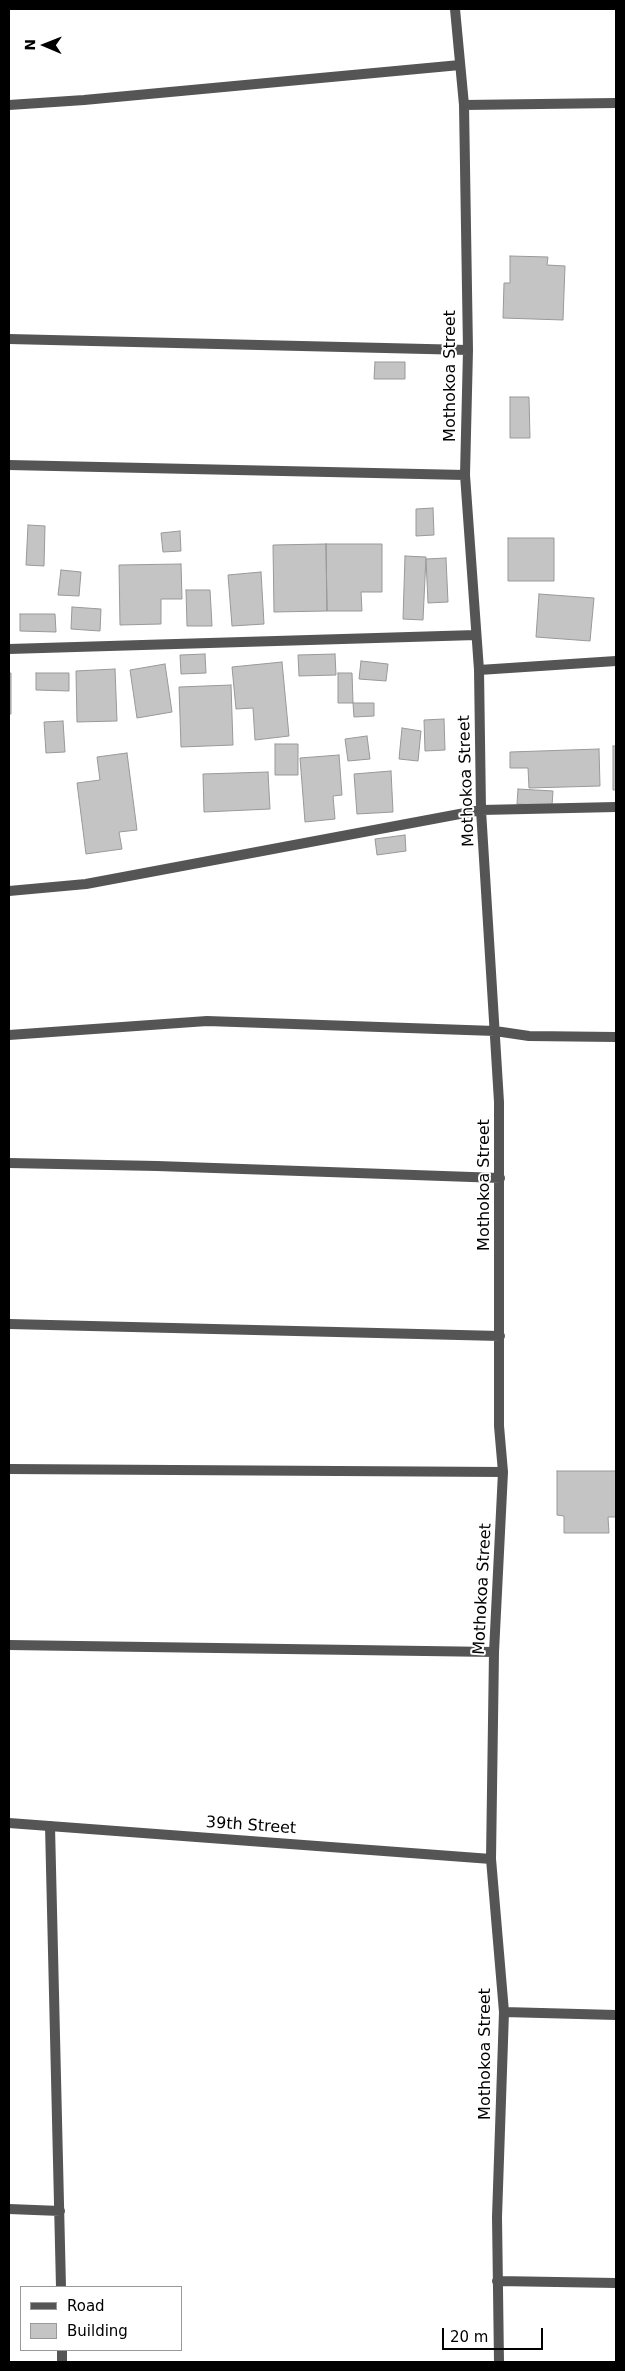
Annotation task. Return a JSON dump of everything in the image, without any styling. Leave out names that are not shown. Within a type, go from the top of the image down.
[{"type":"street","name":"Mothokoa Street","points":[[455,9],[464,105],[468,350],[465,475],[480,670],[482,810],[499,1102],[499,1426],[504,1472],[494,1652],[491,1859],[504,2012],[497,2281],[499,2362]]},
{"type":"street","points":[[9,105],[84,100],[460,65]]},
{"type":"street","points":[[464,105],[616,104]]},
{"type":"street","points":[[9,339],[468,350]]},
{"type":"street","points":[[9,465],[465,475]]},
{"type":"street","points":[[9,649],[476,636]]},
{"type":"street","points":[[480,670],[616,661]]},
{"type":"street","points":[[9,891],[86,884],[482,810],[616,807]]},
{"type":"street","points":[[9,1035],[207,1021],[495,1031],[530,1036],[616,1037]]},
{"type":"street","points":[[9,1164],[157,1166],[500,1178]]},
{"type":"street","points":[[9,1324],[500,1336]]},
{"type":"street","points":[[9,1469],[504,1472]]},
{"type":"street","points":[[9,1645],[494,1652]]},
{"type":"street","name":"39th Street","points":[[9,1823],[491,1859]]},
{"type":"street","points":[[50,1826],[61,2286]]},
{"type":"street","points":[[504,2012],[616,2015]]},
{"type":"street","points":[[9,2209],[60,2210]]},
{"type":"street","points":[[497,2281],[616,2284]]},
{"type":"building","points":[[510,256],[548,257],[547,265],[565,266],[563,320],[503,318],[504,283],[510,283]]},
{"type":"building","points":[[375,362],[405,362],[405,379],[374,379]]},
{"type":"building","points":[[510,397],[529,397],[530,438],[510,438]]},
{"type":"building","points":[[433,508],[434,535],[416,536],[416,509]]},
{"type":"building","points":[[28,525],[45,526],[44,566],[26,565]]},
{"type":"building","points":[[180,531],[181,551],[163,552],[161,533]]},
{"type":"building","points":[[508,538],[554,538],[554,581],[508,581]]},
{"type":"building","points":[[326,544],[327,611],[274,612],[273,545]]},
{"type":"building","points":[[326,544],[382,544],[382,592],[361,592],[362,611],[327,611]]},
{"type":"building","points":[[405,556],[426,557],[423,620],[403,619]]},
{"type":"building","points":[[446,558],[448,602],[428,603],[426,559]]},
{"type":"building","points":[[181,564],[182,599],[161,599],[161,624],[120,625],[119,565]]},
{"type":"building","points":[[61,570],[81,572],[79,596],[58,595]]},
{"type":"building","points":[[261,572],[264,624],[232,626],[228,575]]},
{"type":"building","points":[[186,590],[210,590],[212,626],[187,626]]},
{"type":"building","points":[[539,594],[594,598],[590,641],[536,637]]},
{"type":"building","points":[[72,607],[101,609],[100,631],[71,629]]},
{"type":"building","points":[[20,614],[55,614],[56,632],[20,631]]},
{"type":"building","points":[[205,654],[206,673],[181,674],[180,655]]},
{"type":"building","points":[[335,654],[336,675],[299,676],[298,655]]},
{"type":"building","points":[[361,661],[388,664],[386,681],[359,679]]},
{"type":"building","points":[[282,662],[289,736],[255,740],[253,708],[236,709],[232,667]]},
{"type":"building","points":[[165,664],[172,712],[137,718],[130,670]]},
{"type":"building","points":[[115,669],[117,721],[77,722],[76,671]]},
{"type":"building","points":[[9,673],[11,673],[11,714],[9,714]]},
{"type":"building","points":[[36,673],[69,673],[69,691],[36,690]]},
{"type":"building","points":[[338,673],[352,673],[353,703],[338,703]]},
{"type":"building","points":[[231,685],[233,745],[181,747],[179,687]]},
{"type":"building","points":[[353,703],[374,703],[374,716],[354,717]]},
{"type":"building","points":[[444,719],[445,750],[425,751],[424,720]]},
{"type":"building","points":[[63,721],[65,752],[46,753],[44,722]]},
{"type":"building","points":[[402,728],[421,731],[418,761],[399,759]]},
{"type":"building","points":[[367,736],[370,759],[348,761],[345,739]]},
{"type":"building","points":[[275,744],[298,744],[298,775],[275,775]]},
{"type":"building","points":[[613,746],[616,746],[616,790],[613,790]]},
{"type":"building","points":[[599,749],[600,786],[529,788],[528,768],[510,768],[510,752]]},
{"type":"building","points":[[127,753],[137,830],[119,832],[122,849],[86,854],[77,783],[100,780],[97,757]]},
{"type":"building","points":[[339,755],[342,795],[333,796],[335,819],[305,822],[300,758]]},
{"type":"building","points":[[391,771],[393,812],[357,814],[354,774]]},
{"type":"building","points":[[268,772],[270,809],[204,812],[203,774]]},
{"type":"building","points":[[518,789],[553,791],[552,806],[517,804]]},
{"type":"building","points":[[405,835],[406,851],[377,855],[375,839]]},
{"type":"building","points":[[557,1471],[616,1471],[616,1517],[608,1517],[609,1533],[564,1533],[564,1516],[557,1515]]}]
